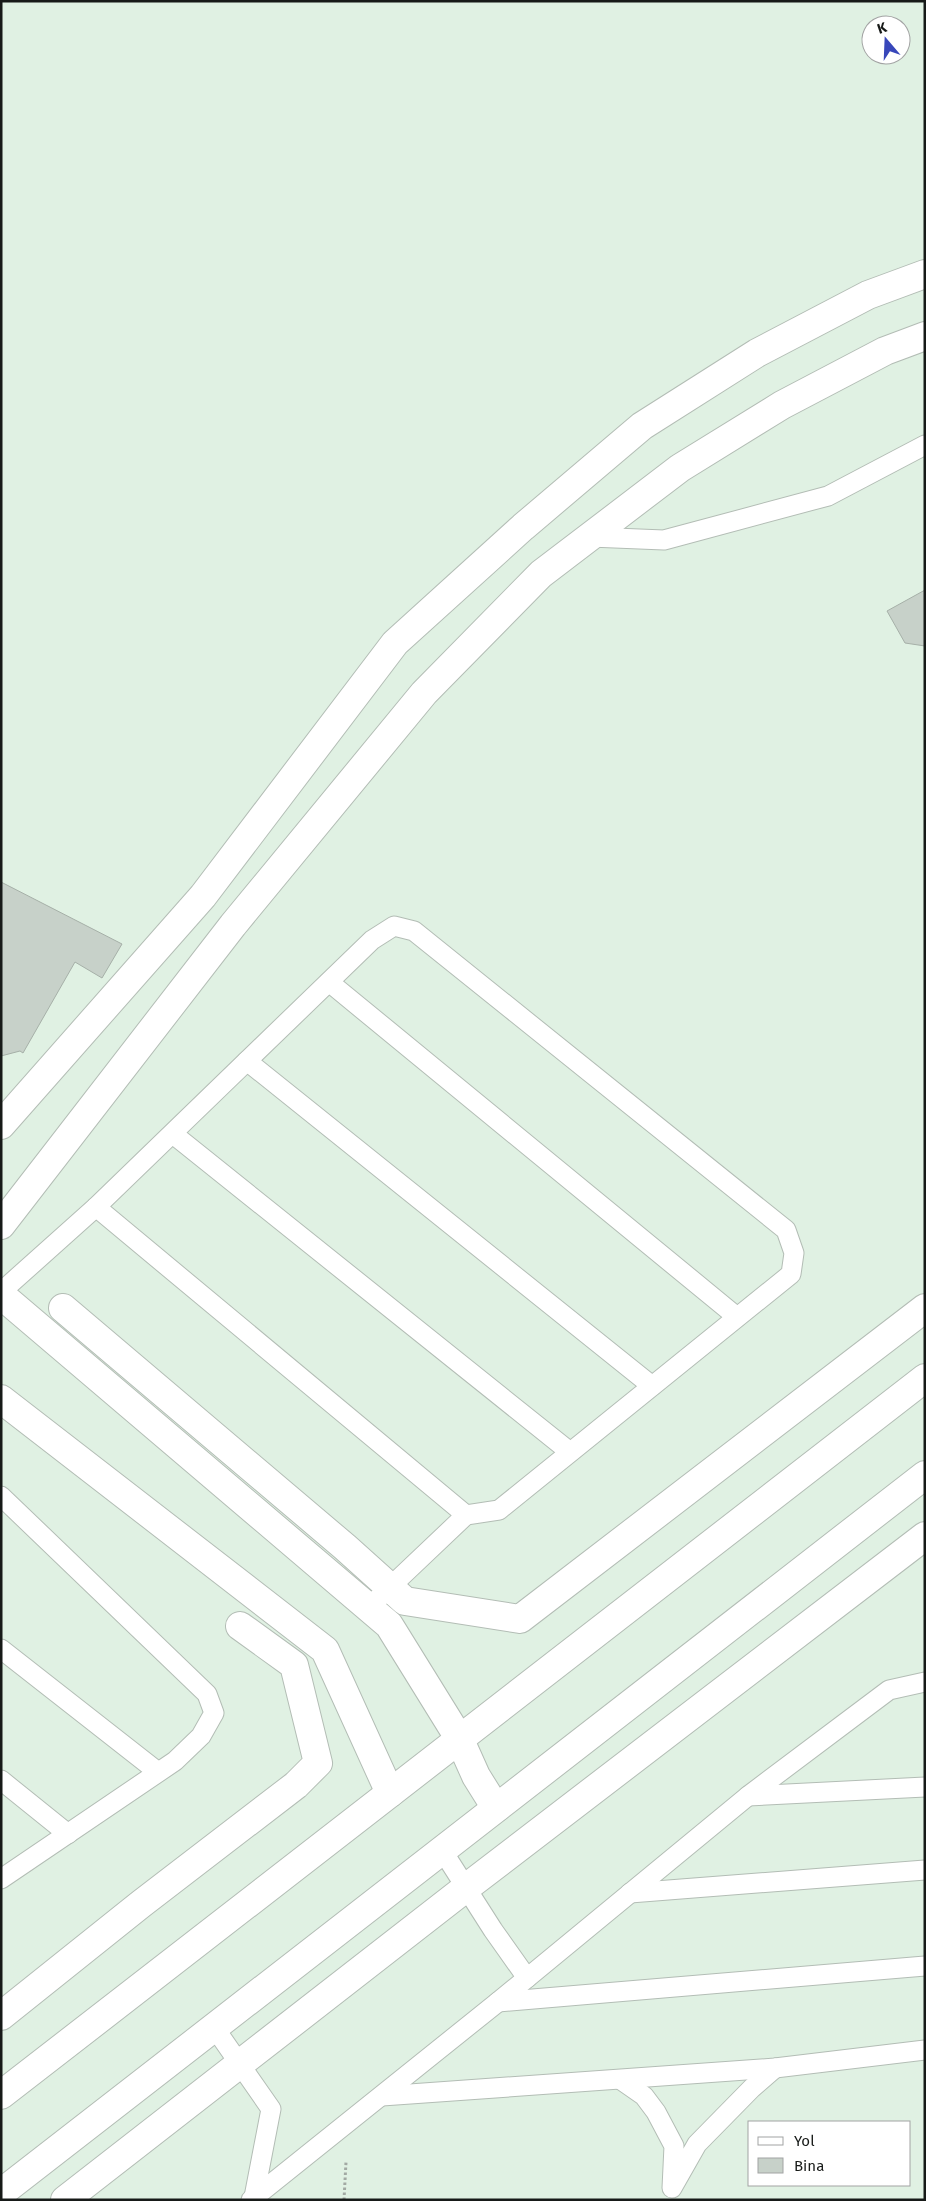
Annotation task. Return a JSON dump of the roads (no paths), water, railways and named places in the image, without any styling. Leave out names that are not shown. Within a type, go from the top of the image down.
[{"type":"street","points":[[1,1124],[203,896],[395,643],[523,527],[642,426],[757,353],[868,295],[925,274]]},
{"type":"street","points":[[1,1224],[233,925],[424,693],[541,574],[680,468],[782,405],[885,351],[925,336]]},
{"type":"street","points":[[1,1293],[389,1625],[459,1738],[476,1776],[496,1808]]},
{"type":"street","points":[[63,1308],[405,1601],[520,1619],[925,1308]]},
{"type":"street","points":[[1,2095],[925,1378]]},
{"type":"street","points":[[1,1400],[325,1650],[390,1793]]},
{"type":"street","points":[[1,2193],[925,1474]]},
{"type":"street","points":[[65,2200],[925,1536]]},
{"type":"street","points":[[1,2016],[141,1904],[296,1785],[318,1763],[294,1665],[240,1626]]},
{"type":"lane","points":[[590,537],[664,540],[828,496],[925,446]]},
{"type":"lane","points":[[1,1293],[96,1208],[372,940],[394,926],[414,931],[786,1230],[794,1252],[791,1274],[499,1510],[466,1515],[368,1608]]},
{"type":"lane","points":[[329,982],[737,1317]]},
{"type":"lane","points":[[247,1061],[652,1386]]},
{"type":"lane","points":[[172,1134],[570,1452]]},
{"type":"lane","points":[[96,1208],[466,1515]]},
{"type":"lane","points":[[1,1496],[207,1694],[214,1713],[200,1736],[175,1761],[1,1879]]},
{"type":"lane","points":[[1,1649],[158,1772]]},
{"type":"lane","points":[[252,2198],[498,2002],[748,1796],[889,1690],[925,1682]]},
{"type":"lane","points":[[1,1780],[68,1834]]},
{"type":"lane","points":[[748,1796],[925,1787]]},
{"type":"lane","points":[[442,1850],[493,1930],[527,1978]]},
{"type":"lane","points":[[630,1893],[925,1870]]},
{"type":"lane","points":[[498,2002],[925,1966]]},
{"type":"lane","points":[[214,2028],[271,2109],[252,2198]]},
{"type":"lane","points":[[382,2096],[775,2068],[925,2050]]},
{"type":"lane","points":[[671,2194],[697,2144],[752,2088],[775,2068]]},
{"type":"lane","points":[[621,2080],[644,2096],[656,2112],[674,2146],[671,2194]]}]
